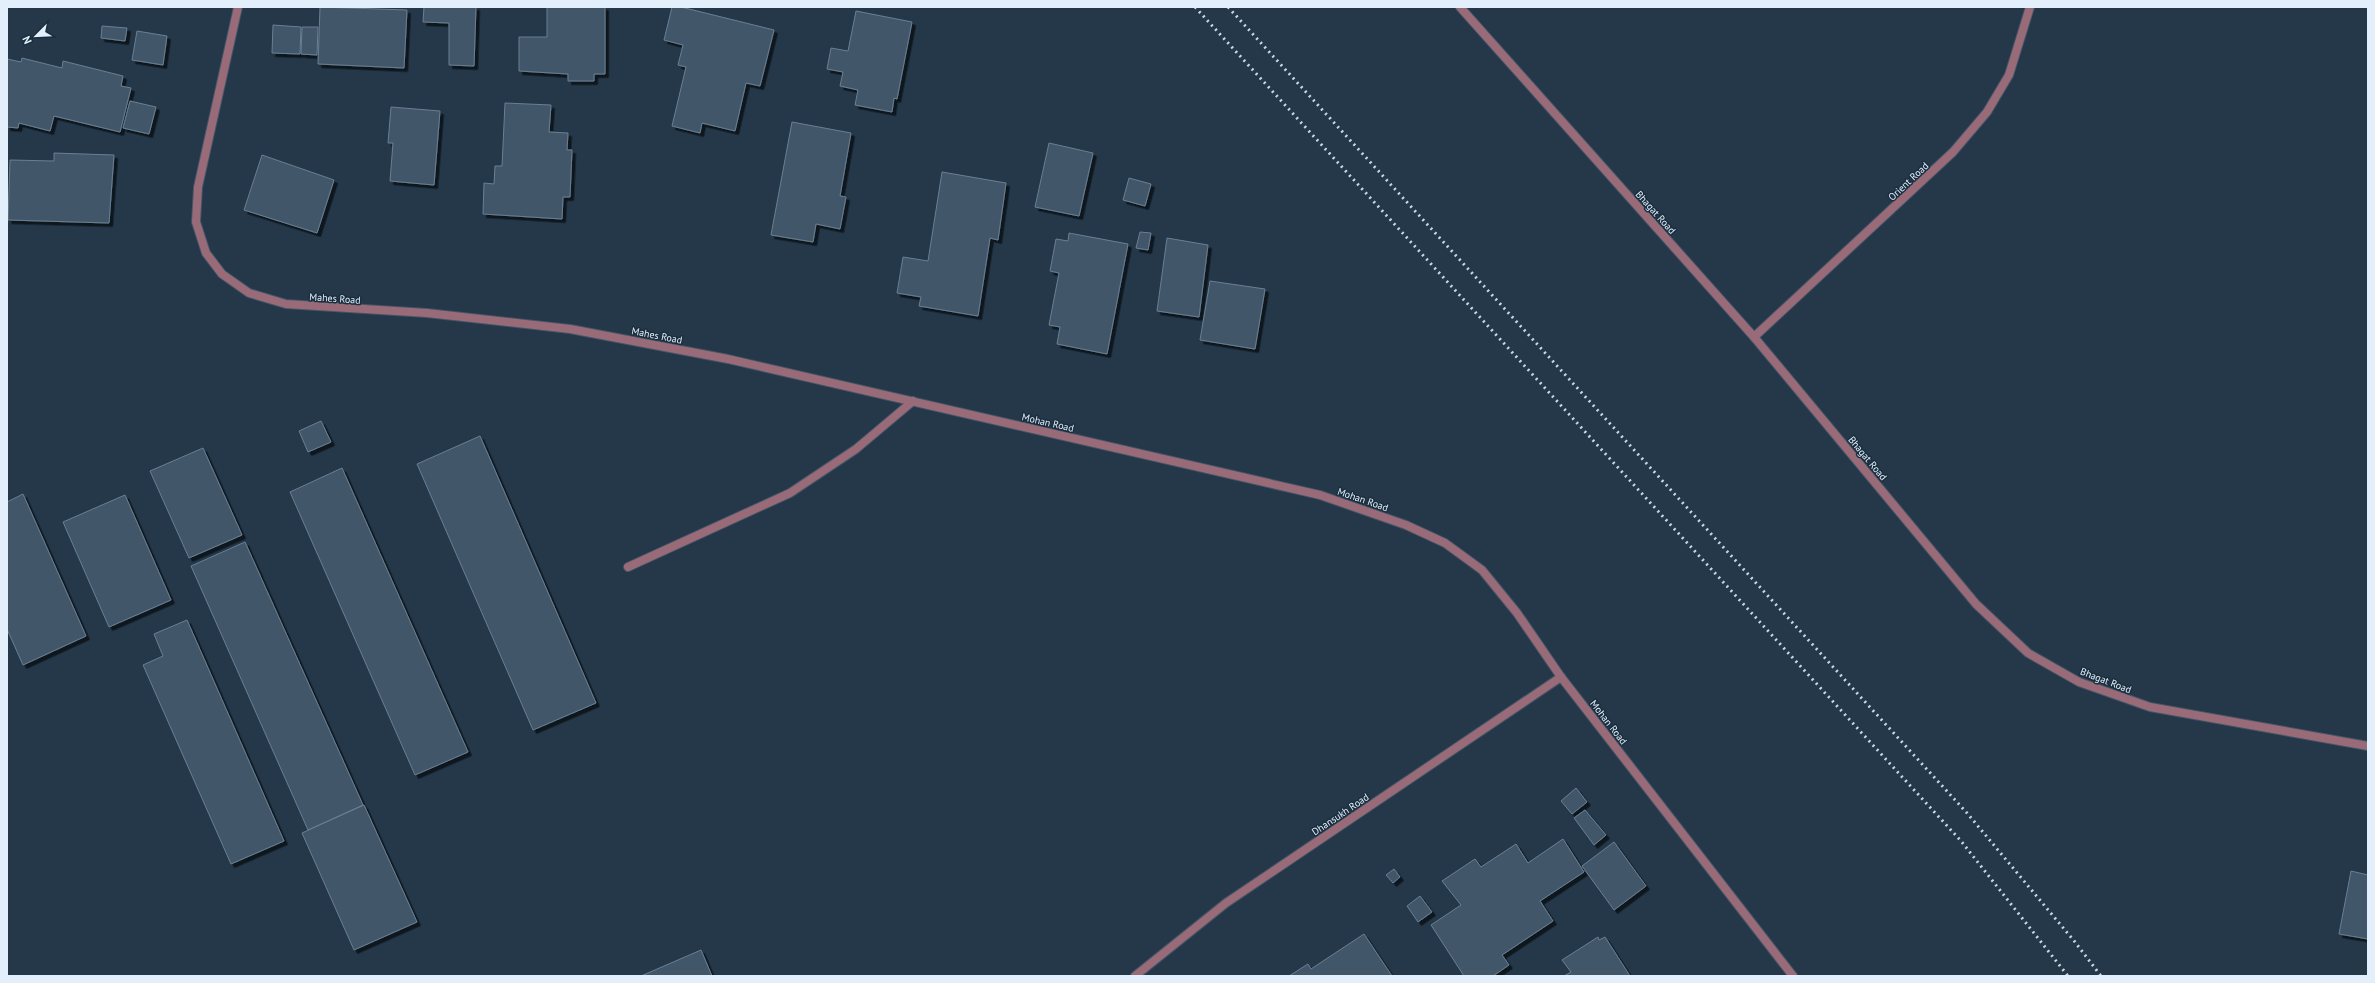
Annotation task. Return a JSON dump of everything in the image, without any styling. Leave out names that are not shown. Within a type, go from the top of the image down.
[{"type":"street","name":"Mahes Road","points":[[238,7],[198,188],[196,222],[206,253],[222,274],[249,293],[286,304],[427,313],[570,329],[728,359]]},
{"type":"street","name":"Bhagat Road","points":[[1460,7],[1754,336],[1976,604],[2028,653],[2079,682],[2150,707],[2368,746]]},
{"type":"street","name":"Orient Road","points":[[1754,336],[1953,152],[1988,112],[2009,74],[2030,7]]},
{"type":"street","name":"Mohan Road","points":[[728,359],[1320,495],[1406,525],[1445,543],[1482,570],[1517,613],[1562,677],[1793,976]]},
{"type":"street","points":[[628,567],[790,493],[856,449],[913,401]]},
{"type":"street","name":"Dhansukh Road","points":[[1135,976],[1226,903],[1562,677]]},
{"type":"building","points":[[320,7],[407,10],[404,68],[318,64]]},
{"type":"building","points":[[424,7],[476,7],[474,66],[449,65],[449,23],[423,22]]},
{"type":"building","points":[[547,7],[605,7],[605,74],[594,74],[594,81],[568,81],[568,74],[519,71],[519,37],[547,37]]},
{"type":"building","points":[[672,7],[681,7],[774,30],[760,86],[746,83],[735,131],[702,123],[700,133],[672,126],[686,67],[678,65],[683,45],[664,40]]},
{"type":"building","points":[[856,11],[912,22],[897,99],[894,98],[892,112],[855,105],[858,90],[840,86],[843,72],[827,69],[831,48],[848,51]]},
{"type":"building","points":[[273,25],[301,27],[300,54],[272,53]]},
{"type":"building","points":[[102,26],[127,28],[125,41],[101,38]]},
{"type":"building","points":[[302,27],[318,27],[317,55],[301,54]]},
{"type":"building","points":[[137,31],[167,36],[163,65],[132,60]]},
{"type":"building","points":[[22,58],[62,68],[63,61],[123,76],[121,86],[131,88],[120,132],[54,116],[50,131],[19,123],[18,128],[7,127],[7,59],[21,62]]},
{"type":"building","points":[[130,101],[156,107],[149,134],[123,128]]},
{"type":"building","points":[[505,103],[551,105],[549,132],[568,133],[567,150],[572,150],[570,197],[563,197],[562,219],[483,214],[484,183],[494,184],[495,166],[502,166]]},
{"type":"building","points":[[391,107],[440,111],[434,185],[390,181],[393,143],[388,143]]},
{"type":"building","points":[[792,122],[851,133],[840,196],[846,197],[840,229],[816,224],[813,242],[771,235]]},
{"type":"building","points":[[1049,143],[1093,153],[1079,216],[1035,207]]},
{"type":"building","points":[[54,153],[114,155],[109,223],[8,220],[10,160],[54,161]]},
{"type":"building","points":[[262,155],[334,180],[317,233],[244,210]]},
{"type":"building","points":[[942,172],[1006,183],[998,240],[990,238],[978,316],[919,306],[921,297],[897,293],[903,257],[928,261]]},
{"type":"building","points":[[1129,178],[1151,184],[1145,206],[1123,200]]},
{"type":"building","points":[[1140,232],[1151,233],[1148,250],[1136,248]]},
{"type":"building","points":[[1069,233],[1128,244],[1107,354],[1057,344],[1060,327],[1049,325],[1059,273],[1050,271],[1056,239],[1068,241]]},
{"type":"building","points":[[1167,238],[1208,245],[1199,317],[1157,311]]},
{"type":"building","points":[[1210,281],[1265,289],[1255,349],[1200,340]]},
{"type":"building","points":[[321,421],[331,442],[308,452],[299,431]]},
{"type":"building","points":[[480,436],[596,703],[533,730],[417,464]]},
{"type":"building","points":[[203,448],[242,535],[189,558],[150,471]]},
{"type":"building","points":[[342,468],[468,752],[415,775],[290,492]]},
{"type":"building","points":[[23,494],[86,636],[23,665],[7,629],[7,502]]},
{"type":"building","points":[[125,495],[171,600],[109,627],[63,522]]},
{"type":"building","points":[[245,542],[363,805],[308,830],[191,566]]},
{"type":"building","points":[[187,620],[284,841],[231,864],[143,665],[163,656],[154,634]]},
{"type":"building","points":[[1576,788],[1587,802],[1572,814],[1561,801]]},
{"type":"building","points":[[364,805],[417,922],[354,950],[302,833]]},
{"type":"building","points":[[1585,810],[1606,835],[1594,845],[1574,818]]},
{"type":"building","points":[[1563,839],[1584,872],[1540,901],[1553,921],[1502,955],[1509,965],[1493,976],[1464,976],[1431,925],[1461,905],[1442,881],[1475,859],[1481,867],[1516,844],[1528,863]]},
{"type":"building","points":[[1614,842],[1646,886],[1614,910],[1582,866]]},
{"type":"building","points":[[1394,869],[1400,877],[1393,883],[1386,875]]},
{"type":"building","points":[[2351,871],[2368,875],[2368,939],[2339,934]]},
{"type":"building","points":[[1420,896],[1432,912],[1418,922],[1407,906]]},
{"type":"building","points":[[1364,934],[1392,976],[1289,976],[1308,964],[1311,969]]},
{"type":"building","points":[[1598,937],[1599,940],[1605,937],[1630,976],[1564,976],[1571,972],[1562,960]]},
{"type":"building","points":[[701,950],[712,976],[641,976]]},
{"type":"railway","points":[[1195,7],[1961,841],[2068,976]]},
{"type":"railway","points":[[1228,7],[1967,813],[2075,942],[2101,976]]}]
